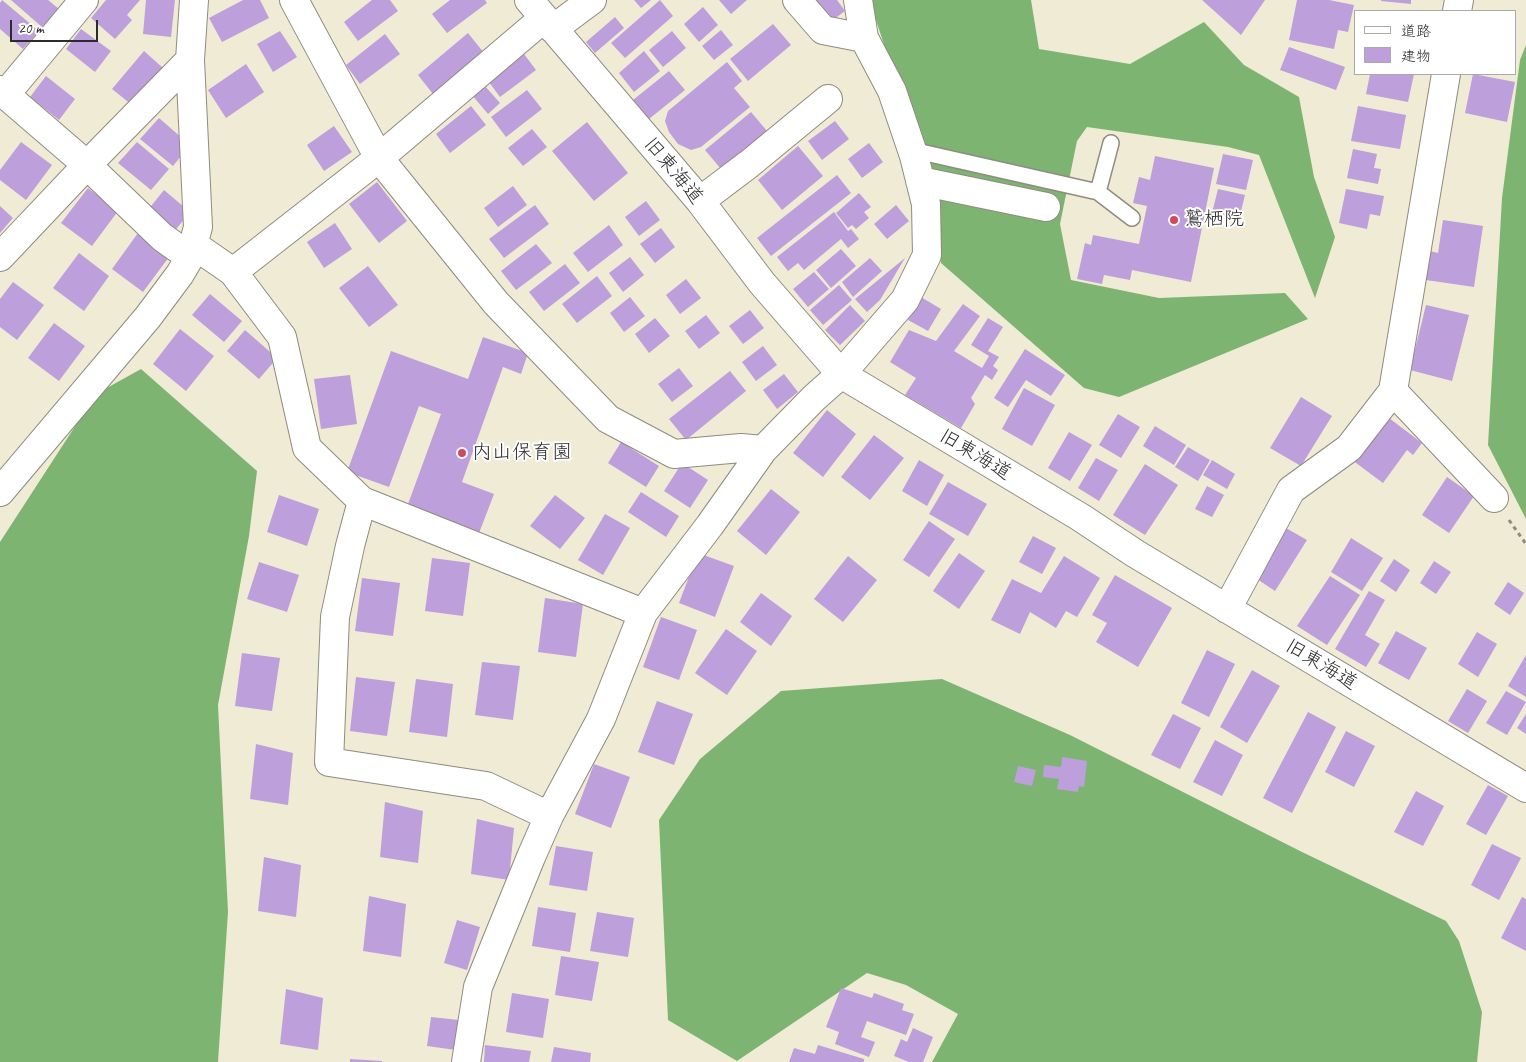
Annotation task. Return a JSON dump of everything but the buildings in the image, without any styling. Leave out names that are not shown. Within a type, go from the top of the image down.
[{"type":"street","points":[[84,0],[3,93],[87,165],[162,236],[233,272],[282,337],[307,448],[362,501],[643,613]]},
{"type":"street","points":[[0,492],[148,317],[180,274],[192,251],[198,227],[190,60],[194,0]]},
{"type":"street","points":[[294,0],[379,158],[496,303],[608,419],[674,454],[741,448],[763,450]]},
{"type":"street","points":[[233,272],[379,158],[542,16],[592,0]]},
{"type":"street","points":[[797,0],[823,30],[864,38]]},
{"type":"street","points":[[466,1062],[478,987],[549,816],[601,719],[643,613],[710,525],[763,450],[814,398],[841,374],[905,300],[927,255],[926,204],[912,150],[892,91],[864,38],[858,0]]},
{"type":"street","name":"旧東海道","points":[[542,16],[700,202],[762,283],[841,374],[1526,788]]},
{"type":"street","points":[[0,257],[190,60]]},
{"type":"street","points":[[1227,608],[1291,490],[1349,448],[1393,391],[1446,75]]},
{"type":"street","points":[[700,202],[828,99]]},
{"type":"street","points":[[920,181],[1046,207]]},
{"type":"street","points":[[1393,391],[1494,498]]},
{"type":"street","points":[[362,501],[335,617],[329,762],[486,786],[549,816]]},
{"type":"lane","points":[[1098,192],[1112,142]]},
{"type":"lane","points":[[912,150],[1098,192],[1132,218]]},
{"type":"green space","points":[[873,0],[1031,0],[1039,49],[1130,64],[1204,22],[1244,65],[1299,97],[1314,177],[1335,237],[1315,298],[1259,155],[1228,147],[1087,127],[1077,141],[1060,224],[1071,280],[1159,298],[1285,293],[1308,319],[1119,397],[1084,388],[941,263],[926,172],[873,11]]},
{"type":"green space","points":[[1526,45],[1526,519],[1488,445],[1502,198],[1520,60]]},
{"type":"green space","points":[[141,369],[257,471],[249,536],[218,705],[228,912],[218,1062],[0,1062],[0,542],[96,394]]},
{"type":"green space","points":[[942,679],[1070,735],[1302,852],[1446,921],[1459,941],[1482,1012],[1477,1062],[932,1062],[958,1014],[906,985],[867,973],[737,1061],[668,1020],[659,820],[700,759],[781,691]]},
{"type":"place","name":"鷲栖院","points":[[1174,220]]},
{"type":"place","name":"内山保育園","points":[[462,453]]}]
